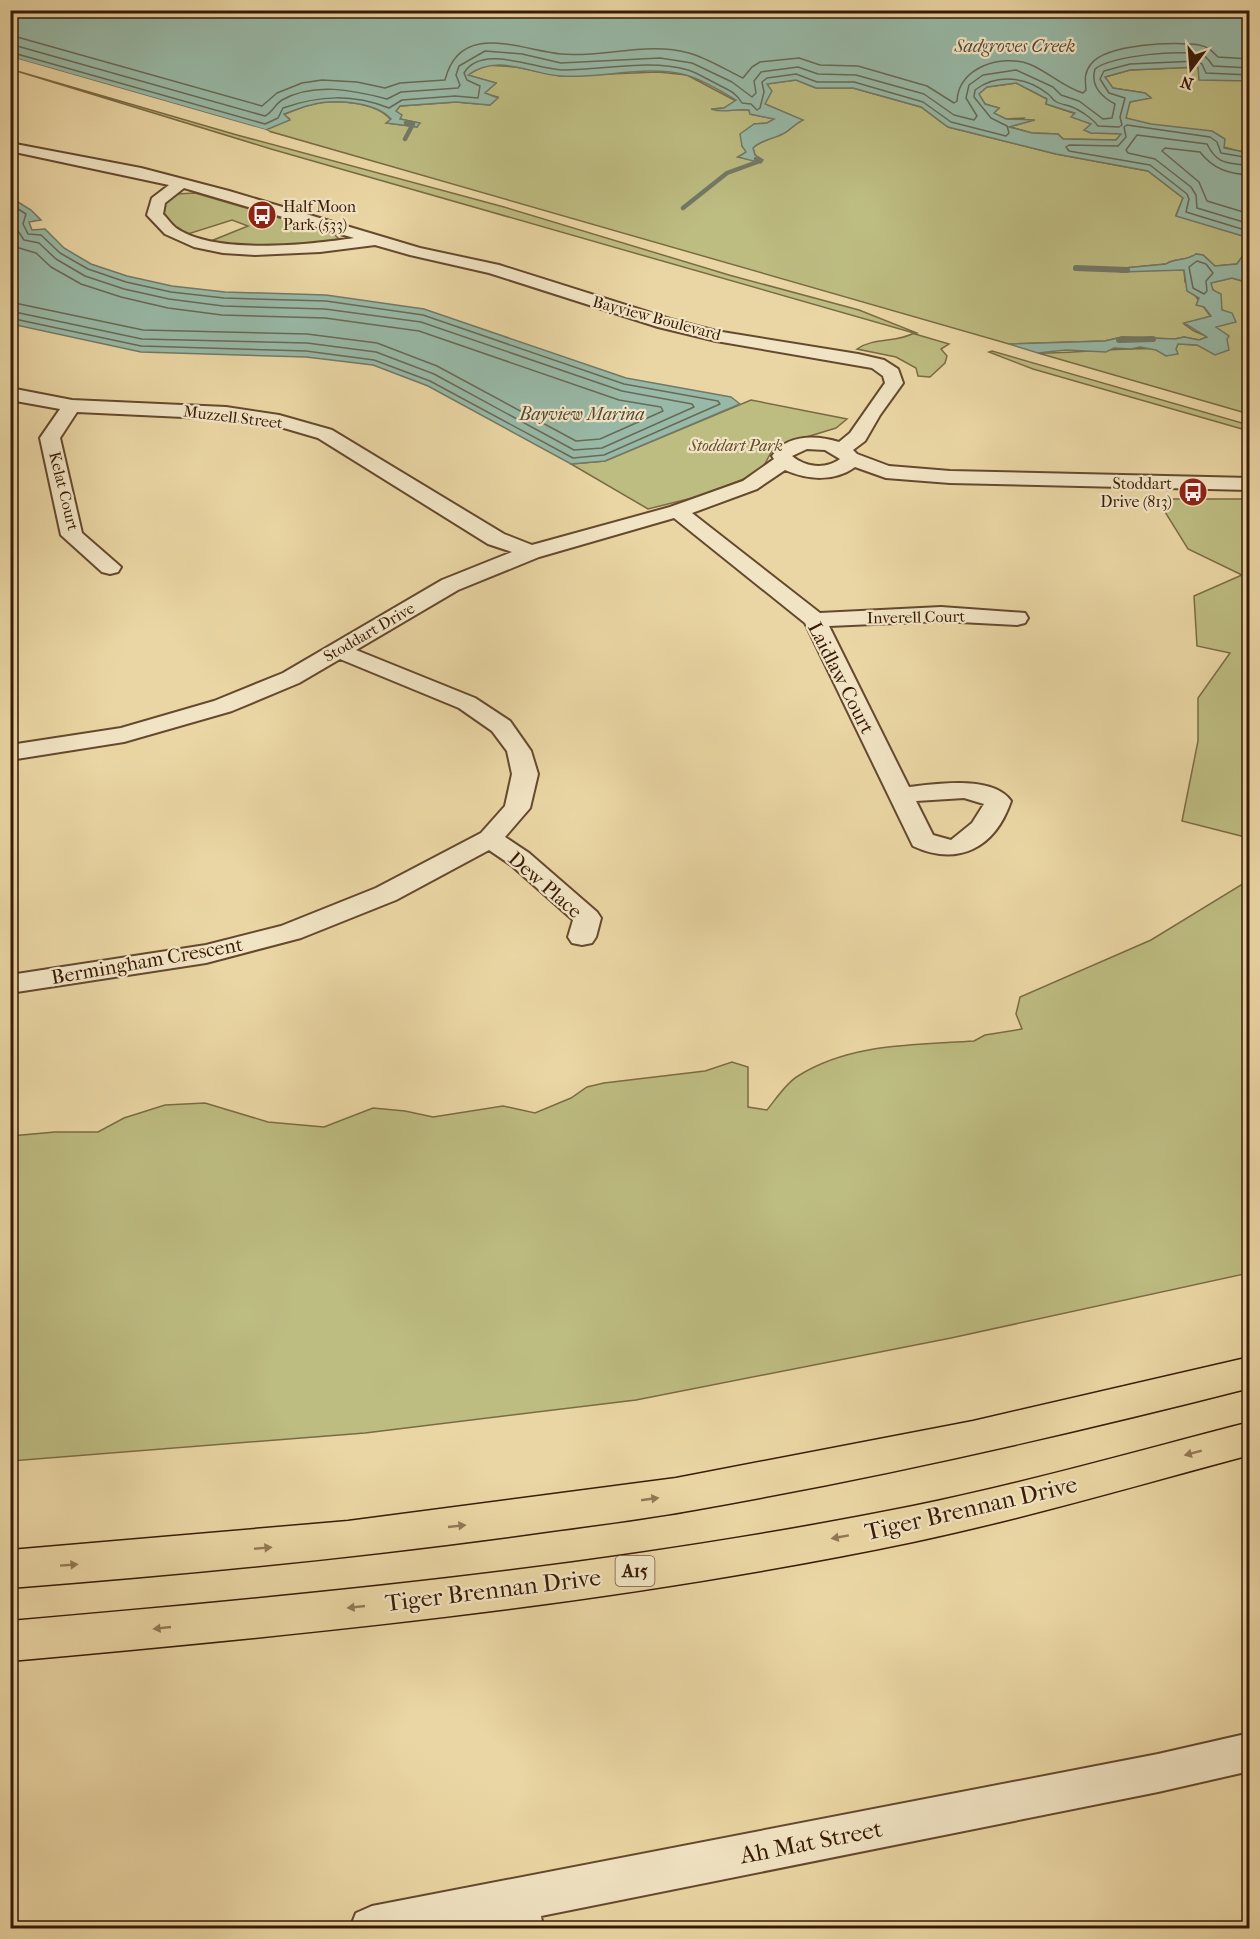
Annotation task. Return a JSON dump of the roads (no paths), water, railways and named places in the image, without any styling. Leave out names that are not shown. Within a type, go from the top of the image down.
[{"type":"main road","points":[[10,1569],[283,1546],[474,1524],[692,1493],[861,1462],[1065,1419],[1250,1372]]},
{"type":"main road","name":"Tiger Brennan Drive","points":[[10,1641],[492,1593],[711,1560],[913,1524],[1079,1485],[1250,1438]]},
{"type":"street","name":"Bayview Boulevard","points":[[10,147],[181,183],[416,252],[493,269],[690,330],[878,364],[891,373],[895,379],[890,391],[871,414],[844,459]]},
{"type":"street","name":"Bayview Boulevard","points":[[181,183],[157,201],[155,215],[169,230],[195,241],[232,248],[277,251],[326,248],[375,240]]},
{"type":"street","name":"Muzzell Street","points":[[10,394],[72,405],[226,413],[279,421],[325,434],[496,539],[531,552]]},
{"type":"street","name":"Kelat Court","points":[[72,405],[50,438],[72,535],[110,567]]},
{"type":"street","name":"Bayview Boulevard","points":[[820,443],[871,414]]},
{"type":"street","name":"Stoddart Drive","points":[[10,753],[124,735],[223,706],[291,678],[450,585],[531,552],[677,511],[750,485],[784,461],[782,456],[786,450],[794,446],[820,443]]},
{"type":"street","points":[[820,443],[844,459],[890,479],[950,481],[980,477],[1250,484]]},
{"type":"street","points":[[784,461],[790,466],[809,471],[844,459]]},
{"type":"street","name":"Stoddart Drive","points":[[723,494],[760,487],[809,471]]},
{"type":"street","name":"Laidlaw Court","points":[[677,511],[815,620],[900,795]]},
{"type":"street","name":"Inverell Court","points":[[815,620],[941,614],[1017,618]]},
{"type":"street","name":"Bermingham Crescent","points":[[10,984],[206,954],[291,932],[386,894],[490,839],[517,808],[525,774],[519,751],[501,726],[468,703],[337,650]]},
{"type":"street","name":"Dew Place","points":[[490,839],[520,859],[587,918],[582,937]]},
{"type":"street","name":"Ah Mat Street","points":[[372,1929],[518,1914],[1250,1752]]},
{"type":"water","name":"Sadgroves Creek","points":[[11,10],[1249,11],[1249,81],[1199,80],[1198,67],[1130,70],[1105,77],[1113,88],[1145,93],[1151,98],[1130,102],[1126,118],[1151,124],[1212,131],[1225,139],[1224,148],[1249,153],[1249,283],[1232,278],[1211,283],[1213,290],[1221,294],[1222,310],[1232,313],[1236,322],[1216,327],[1229,336],[1227,339],[1229,350],[1215,355],[1197,345],[1178,344],[1176,349],[1178,354],[1166,356],[1156,350],[1140,347],[1114,348],[1106,352],[1066,350],[1038,353],[1009,344],[1105,341],[1122,337],[1175,339],[1184,337],[1199,340],[1207,337],[1184,323],[1211,316],[1204,307],[1196,305],[1199,298],[1187,291],[1184,270],[1121,272],[1113,269],[1166,264],[1196,254],[1203,255],[1215,266],[1237,264],[1244,254],[1243,236],[1176,216],[1183,198],[1148,171],[1056,154],[948,127],[921,107],[853,88],[816,88],[796,80],[767,84],[772,91],[765,104],[803,120],[786,132],[753,148],[755,155],[763,160],[761,163],[738,157],[746,152],[742,146],[740,134],[754,124],[767,123],[774,119],[750,114],[749,110],[711,109],[724,108],[736,100],[699,80],[671,72],[640,71],[592,76],[561,76],[514,66],[491,66],[468,75],[496,83],[485,93],[498,98],[490,105],[456,102],[400,106],[396,111],[402,115],[400,119],[420,123],[417,127],[386,123],[391,119],[375,108],[353,103],[331,102],[308,106],[284,114],[290,120],[266,130],[11,57]],"holes":[[[1016,83],[1047,99],[1046,104],[1075,113],[1071,117],[1091,124],[1084,130],[1091,133],[1121,134],[1116,140],[1063,139],[1058,134],[1032,133],[1009,127],[1035,120],[1006,119],[994,113],[999,108],[985,104],[979,94],[987,87]]]},
{"type":"water","name":"Bayview Marina","points":[[10,197],[31,210],[41,220],[29,222],[32,230],[45,229],[64,248],[91,264],[127,276],[172,286],[225,292],[326,295],[424,309],[626,378],[731,397],[740,404],[605,461],[571,464],[428,386],[373,365],[306,357],[141,352],[11,324]]},
{"type":"waterway","points":[[405,139],[413,124],[406,123]]},
{"type":"waterway","points":[[683,208],[727,173],[760,161],[756,159]]},
{"type":"waterway","points":[[1076,268],[1127,270]]},
{"type":"waterway","points":[[1119,340],[1153,339]]},
{"type":"place","name":"Half Moon Park (533)","points":[[262,215]]},
{"type":"place","name":"Stoddart Drive (813)","points":[[1193,492]]},
{"type":"park label","name":"Stoddart Park","points":[[736,445]]}]
